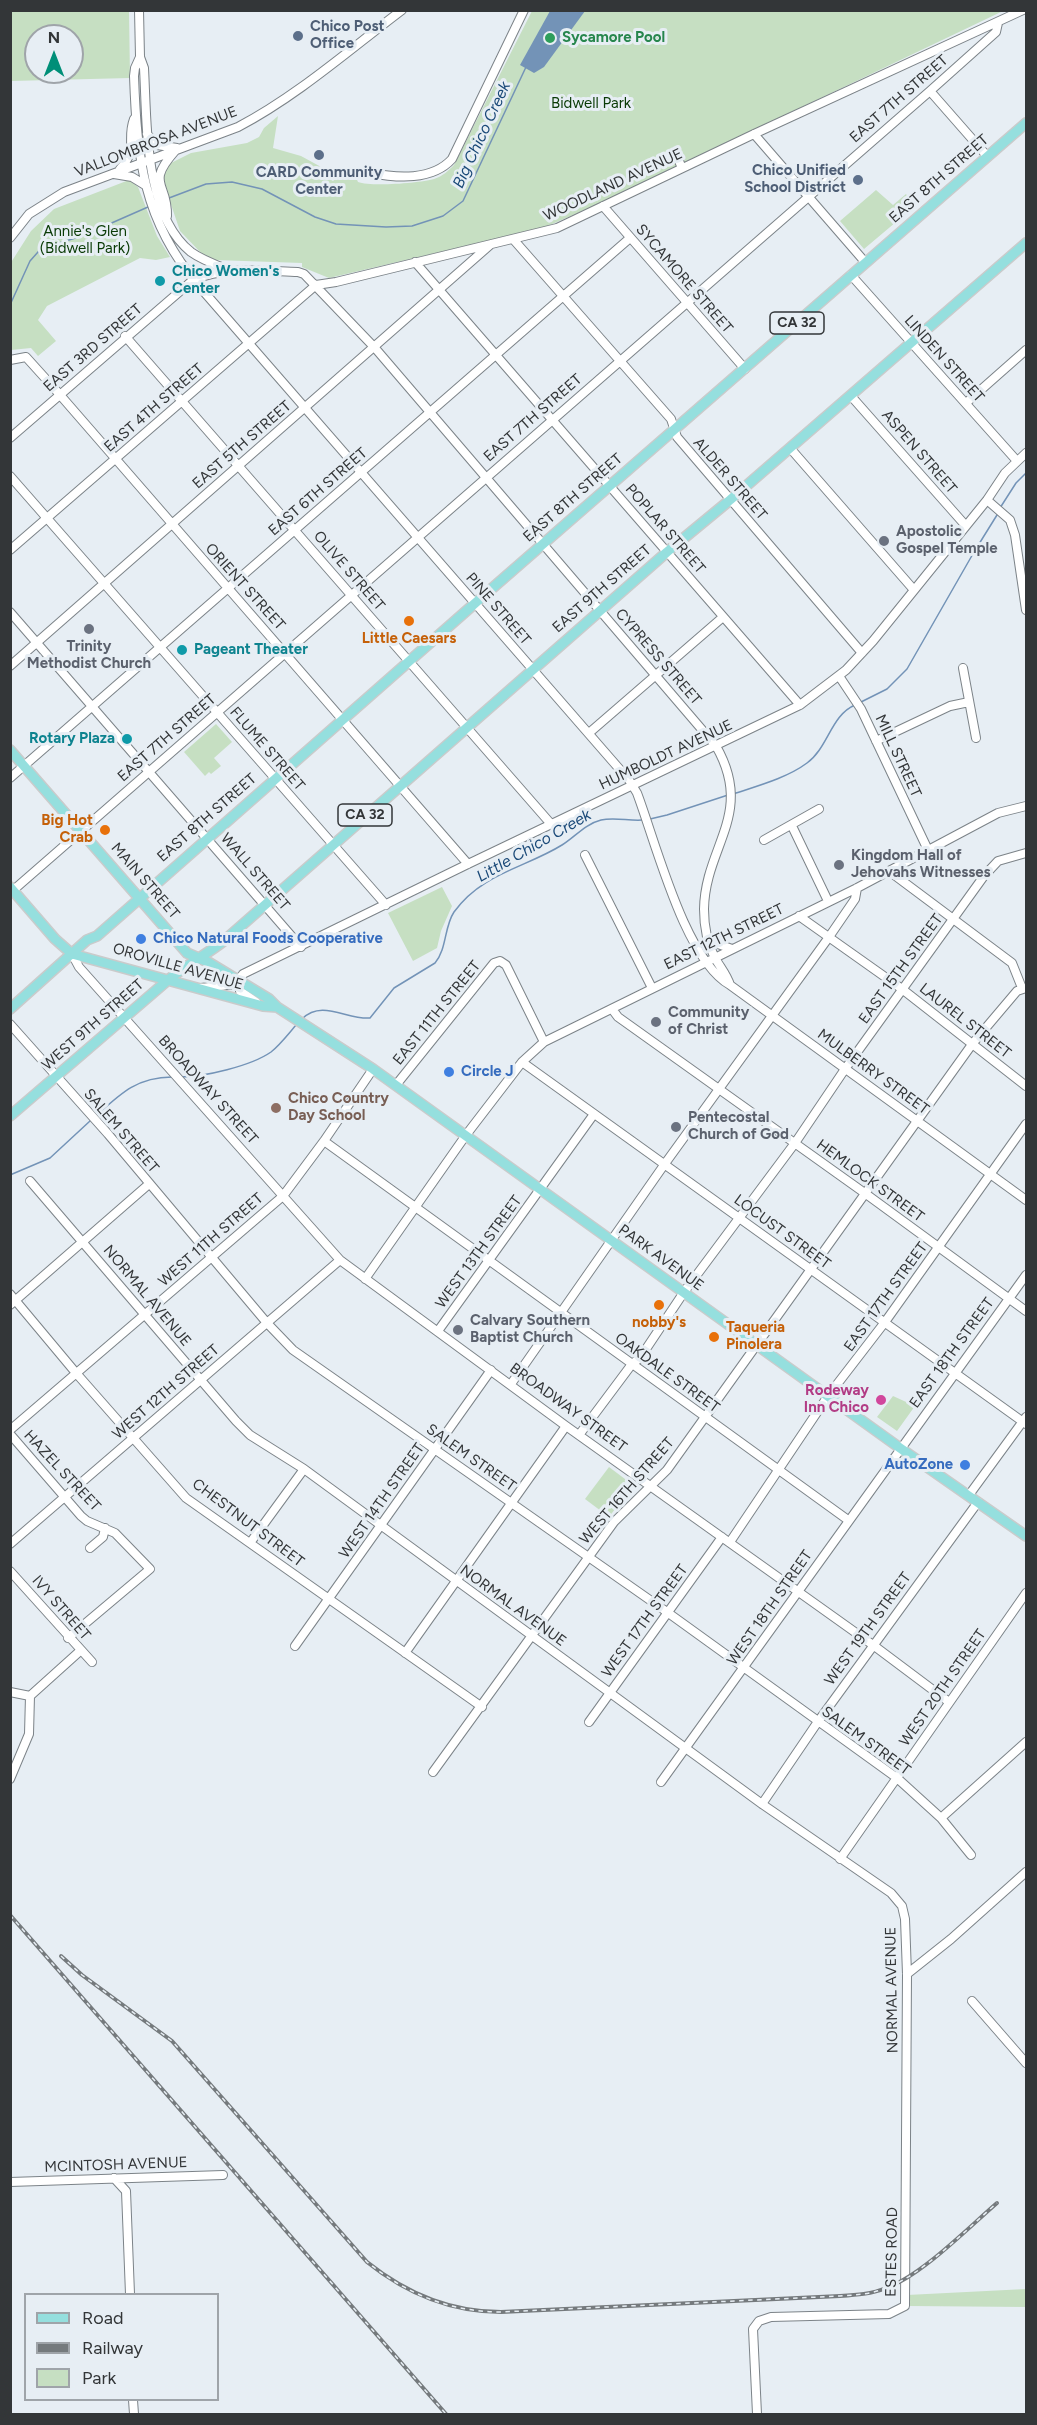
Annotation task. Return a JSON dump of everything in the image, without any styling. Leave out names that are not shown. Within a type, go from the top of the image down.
[{"type":"main road","name":"EAST 8TH STREET","points":[[140,897],[1026,123]]},
{"type":"main road","name":"EAST 9TH STREET","points":[[198,959],[214,948],[667,552],[1026,243]]},
{"type":"main road","name":"MAIN STREET","points":[[10,750],[188,953],[269,999],[276,1007]]},
{"type":"main road","name":"BROADWAY STREET","points":[[12,890],[55,939],[72,954]]},
{"type":"main road","name":"CA 32","points":[[10,1009],[87,940],[97,936],[140,897]]},
{"type":"main road","points":[[96,960],[92,946],[97,936]]},
{"type":"main road","name":"OROVILLE AVENUE","points":[[72,954],[263,1006],[276,1007]]},
{"type":"main road","name":"WEST 9TH STREET","points":[[10,1116],[168,980],[190,962],[198,959]]},
{"type":"main road","name":"PARK AVENUE","points":[[276,1007],[316,1030],[374,1069],[900,1448],[1026,1536]]},
{"type":"street","points":[[139,10],[140,57],[144,68],[149,160],[160,193],[168,206],[167,218],[177,236],[193,253],[230,271]]},
{"type":"street","points":[[386,10],[392,18]]},
{"type":"street","name":"VALLOMBROSA AVENUE","points":[[10,238],[14,226],[53,197],[238,127],[251,120],[302,86],[402,10]]},
{"type":"street","points":[[370,173],[404,176],[436,172],[444,168],[452,159],[524,10]]},
{"type":"street","name":"WOODLAND AVENUE","points":[[316,285],[557,228],[754,134],[998,23],[1019,11]]},
{"type":"street","name":"EAST 7TH STREET","points":[[12,890],[930,91],[996,32],[998,23]]},
{"type":"street","points":[[140,57],[135,68],[136,115],[131,126],[131,154],[115,172],[130,176],[145,185]]},
{"type":"street","points":[[930,91],[987,156]]},
{"type":"street","name":"PINE STREET","points":[[136,115],[140,163],[149,198],[167,240],[193,280],[633,786],[681,915],[705,962],[721,980],[730,986]]},
{"type":"street","points":[[147,134],[157,144],[177,149],[160,170],[160,193]]},
{"type":"street","points":[[754,134],[865,262]]},
{"type":"street","points":[[675,152],[682,168]]},
{"type":"street","name":"SYCAMORE STREET","points":[[603,206],[745,369]]},
{"type":"street","name":"EAST 6TH STREET","points":[[10,778],[630,238]]},
{"type":"street","name":"ALDER STREET","points":[[513,239],[671,419],[677,437],[862,653]]},
{"type":"street","name":"EAST 5TH STREET","points":[[10,666],[491,244]]},
{"type":"street","name":"POPLAR STREET","points":[[415,262],[800,705]]},
{"type":"street","points":[[193,280],[230,271],[298,272],[304,274],[316,285]]},
{"type":"street","name":"LINDEN STREET","points":[[851,275],[1017,461]]},
{"type":"street","name":"EAST 3RD STREET","points":[[10,438],[125,336],[193,280]]},
{"type":"street","name":"EAST 4TH STREET","points":[[10,550],[316,285]]},
{"type":"street","name":"CYPRESS STREET","points":[[316,285],[375,348],[484,478],[716,746],[728,771],[731,804],[727,827],[706,888],[704,910],[707,937],[715,957]]},
{"type":"street","name":"OLIVE STREET","points":[[125,336],[551,824]]},
{"type":"street","points":[[966,403],[1026,350]]},
{"type":"street","name":"ORIENT STREET","points":[[10,360],[26,357],[60,394],[468,864]]},
{"type":"street","name":"ASPEN STREET","points":[[851,396],[966,526]]},
{"type":"street","points":[[790,448],[914,590]]},
{"type":"street","name":"HUMBOLDT AVENUE","points":[[195,988],[235,984],[243,975],[301,946],[800,705],[839,676],[862,653],[987,500],[1005,473],[1026,453]]},
{"type":"street","name":"FLUME STREET","points":[[10,476],[386,905]]},
{"type":"street","points":[[987,500],[1007,517],[1015,535],[1023,558],[1026,610]]},
{"type":"street","points":[[10,612],[93,707]]},
{"type":"street","points":[[589,733],[723,617]]},
{"type":"street","points":[[963,668],[976,738]]},
{"type":"street","name":"MILL STREET","points":[[839,676],[861,709],[928,850]]},
{"type":"street","points":[[876,741],[950,706],[969,702]]},
{"type":"street","name":"WALL STREET","points":[[93,707],[301,946]]},
{"type":"street","name":"EAST 12TH STREET","points":[[466,1135],[522,1062],[544,1042],[857,888],[999,813],[1026,806]]},
{"type":"street","points":[[764,840],[819,809]]},
{"type":"street","points":[[792,826],[828,902]]},
{"type":"street","name":"EAST 15TH STREET","points":[[579,1435],[632,1364],[640,1358],[684,1292],[795,1143],[902,989],[998,861],[1026,854]]},
{"type":"street","points":[[585,855],[652,988]]},
{"type":"street","points":[[889,871],[1012,963],[1024,988]]},
{"type":"street","points":[[511,1384],[664,1165],[855,900],[857,888]]},
{"type":"street","name":"LAUREL STREET","points":[[799,916],[902,989],[1026,1086]]},
{"type":"street","points":[[707,937],[732,949]]},
{"type":"street","name":"BROADWAY STREET","points":[[72,954],[79,967],[340,1260],[949,1702]]},
{"type":"street","name":"MULBERRY STREET","points":[[715,957],[730,986],[1026,1200]]},
{"type":"street","name":"EAST 11TH STREET","points":[[396,1085],[494,963],[500,961],[506,965],[544,1042]]},
{"type":"street","points":[[238,980],[242,993],[263,1006]]},
{"type":"street","name":"WEST 16TH STREET","points":[[433,1772],[614,1522],[649,1485],[667,1470],[973,1043],[1008,1000],[1024,988]]},
{"type":"street","name":"HEMLOCK STREET","points":[[612,1009],[618,1017],[1026,1311]]},
{"type":"street","name":"SALEM STREET","points":[[10,1024],[267,1323],[304,1359],[667,1612],[817,1723],[897,1778],[941,1818],[971,1855]]},
{"type":"street","name":"LOCUST STREET","points":[[522,1062],[954,1373],[1025,1421]]},
{"type":"street","name":"WEST 11TH STREET","points":[[10,1432],[283,1196],[374,1069]]},
{"type":"street","name":"WEST 13TH STREET","points":[[438,1331],[594,1114]]},
{"type":"street","name":"EAST 17TH STREET","points":[[828,1396],[885,1322],[1026,1124]]},
{"type":"street","points":[[365,1279],[466,1135]]},
{"type":"street","name":"OAKDALE STREET","points":[[324,1141],[848,1520]]},
{"type":"street","name":"NORMAL AVENUE","points":[[30,1181],[250,1435],[304,1469],[762,1804],[891,1893],[902,1906],[905,1919],[906,2063]]},
{"type":"street","points":[[12,1300],[149,1184]]},
{"type":"street","name":"WEST 12TH STREET","points":[[10,1544],[340,1260]]},
{"type":"street","name":"EAST 18TH STREET","points":[[900,1448],[1026,1275]]},
{"type":"street","name":"CHESTNUT STREET","points":[[12,1300],[186,1498],[482,1707]]},
{"type":"street","name":"WEST 14TH STREET","points":[[295,1646],[382,1527],[491,1370]]},
{"type":"street","points":[[730,1542],[828,1396]]},
{"type":"street","points":[[969,1495],[1025,1421]]},
{"type":"street","points":[[405,1653],[566,1426]]},
{"type":"street","name":"HAZEL STREET","points":[[10,1432],[87,1521],[105,1528],[125,1541],[150,1569],[69,1638]]},
{"type":"street","name":"WEST 18TH STREET","points":[[661,1782],[685,1746],[745,1668],[900,1448]]},
{"type":"street","points":[[250,1543],[304,1469]]},
{"type":"street","name":"WEST 19TH STREET","points":[[762,1804],[817,1723],[978,1502]]},
{"type":"street","points":[[90,1548],[103,1537],[105,1528]]},
{"type":"street","name":"WEST 17TH STREET","points":[[589,1722],[722,1537]]},
{"type":"street","name":"IVY STREET","points":[[10,1571],[92,1662]]},
{"type":"street","name":"WEST 20TH STREET","points":[[840,1858],[1026,1593]]},
{"type":"street","points":[[10,1779],[29,1734],[30,1696],[80,1651]]},
{"type":"street","points":[[10,1692],[30,1696]]},
{"type":"street","points":[[941,1818],[1026,1742]]},
{"type":"street","points":[[907,1974],[951,1939],[1026,1872]]},
{"type":"street","points":[[972,2001],[1026,2063]]},
{"type":"street","name":"ESTES ROAD","points":[[757,2415],[753,2329],[759,2321],[771,2317],[889,2314],[905,2306],[906,2063]]},
{"type":"street","name":"MCINTOSH AVENUE","points":[[10,2182],[223,2175]]},
{"type":"street","points":[[114,2178],[126,2191],[130,2293]]},
{"type":"green space","points":[[10,11],[129,11],[130,78],[84,79],[84,24],[24,24],[24,81],[11,81]]},
{"type":"green space","name":"Bidwell Park","points":[[532,11],[1003,11],[603,202],[543,228],[329,278],[302,267],[302,263],[215,260],[202,254],[180,231],[164,184],[163,175],[169,164],[191,153],[247,143],[259,137],[264,128],[278,116],[273,148],[301,156],[323,168],[320,174],[333,181],[347,169],[355,166],[354,173],[358,182],[364,183],[418,182],[443,175],[454,165]]},
{"type":"green space","name":"Annie's Glen (Bidwell Park)","points":[[129,180],[138,187],[157,236],[170,257],[156,260],[140,258],[47,306],[38,320],[56,341],[38,356],[31,348],[11,350],[10,264],[31,231],[54,209]]},
{"type":"green space","points":[[876,190],[893,205],[906,194],[915,206],[864,249],[840,221]]},
{"type":"green space","points":[[216,724],[232,742],[214,758],[221,766],[205,776],[184,752]]},
{"type":"green space","points":[[442,887],[452,906],[441,931],[437,948],[413,961],[388,913]]},
{"type":"green space","points":[[893,1396],[915,1406],[897,1431],[877,1417]]},
{"type":"green space","points":[[609,1467],[633,1485],[609,1517],[585,1499]]},
{"type":"green space","points":[[1026,2289],[1026,2307],[908,2306],[907,2295]]},
{"type":"water","name":"Sycamore Pool","points":[[550,11],[585,11],[544,67],[534,73],[520,65]]},
{"type":"waterway","name":"Big Chico Creek","points":[[169,198],[206,184],[232,182],[262,189],[315,217],[336,224],[412,226],[443,216],[463,201],[526,67]]},
{"type":"waterway","name":"Big Chico Creek","points":[[10,305],[30,261],[38,252],[46,247],[82,236],[148,207]]},
{"type":"waterway","name":"Little Chico Creek","points":[[1000,508],[1016,483],[1026,473]]},
{"type":"waterway","name":"Little Chico Creek","points":[[859,703],[887,689],[907,669],[997,515]]},
{"type":"waterway","name":"Little Chico Creek","points":[[733,794],[762,785],[807,763],[820,749],[840,716],[855,705]]},
{"type":"waterway","name":"Little Chico Creek","points":[[650,819],[728,795]]},
{"type":"waterway","name":"Little Chico Creek","points":[[302,1019],[310,1013],[326,1010],[370,1018],[394,988],[435,963],[442,951],[448,924],[454,912],[477,888],[505,872],[548,853],[595,822],[611,819],[642,820]]},
{"type":"waterway","name":"Little Chico Creek","points":[[180,1077],[227,1070],[252,1062],[271,1052],[297,1024]]},
{"type":"waterway","name":"Little Chico Creek","points":[[96,1116],[130,1088],[149,1080],[172,1077]]},
{"type":"waterway","name":"Little Chico Creek","points":[[10,1175],[50,1158],[90,1121]]},
{"type":"railway","points":[[10,1915],[446,2414]]},
{"type":"railway","points":[[61,1956],[82,1975],[172,2041],[367,2262],[414,2292],[447,2305],[501,2312],[870,2293],[900,2282],[914,2273],[997,2203]]},
{"type":"place","name":"Chico Post Office","points":[[298,36]]},
{"type":"place","name":"Sycamore Pool","points":[[550,38]]},
{"type":"place","name":"CARD Community Center","points":[[319,155]]},
{"type":"place","name":"Chico Unified School District","points":[[858,180]]},
{"type":"place","name":"Chico Women's Center","points":[[160,281]]},
{"type":"place","name":"Apostolic Gospel Temple","points":[[884,541]]},
{"type":"place","name":"Little Caesars","points":[[409,621]]},
{"type":"place","name":"Trinity Methodist Church","points":[[89,629]]},
{"type":"place","name":"Pageant Theater","points":[[182,650]]},
{"type":"place","name":"Rotary Plaza","points":[[127,739]]},
{"type":"place","name":"Big Hot Crab","points":[[105,830]]},
{"type":"place","name":"Kingdom Hall of Jehovahs Witnesses","points":[[839,865]]},
{"type":"place","name":"Chico Natural Foods Cooperative","points":[[141,939]]},
{"type":"place","name":"Community of Christ","points":[[656,1022]]},
{"type":"place","name":"Circle J","points":[[449,1072]]},
{"type":"place","name":"Chico Country Day School","points":[[276,1108]]},
{"type":"place","name":"Pentecostal Church of God","points":[[676,1127]]},
{"type":"place","name":"nobby's","points":[[659,1305]]},
{"type":"place","name":"Calvary Southern Baptist Church","points":[[458,1330]]},
{"type":"place","name":"Taqueria Pinolera","points":[[714,1337]]},
{"type":"place","name":"Rodeway Inn Chico","points":[[881,1400]]},
{"type":"place","name":"AutoZone","points":[[965,1465]]}]
